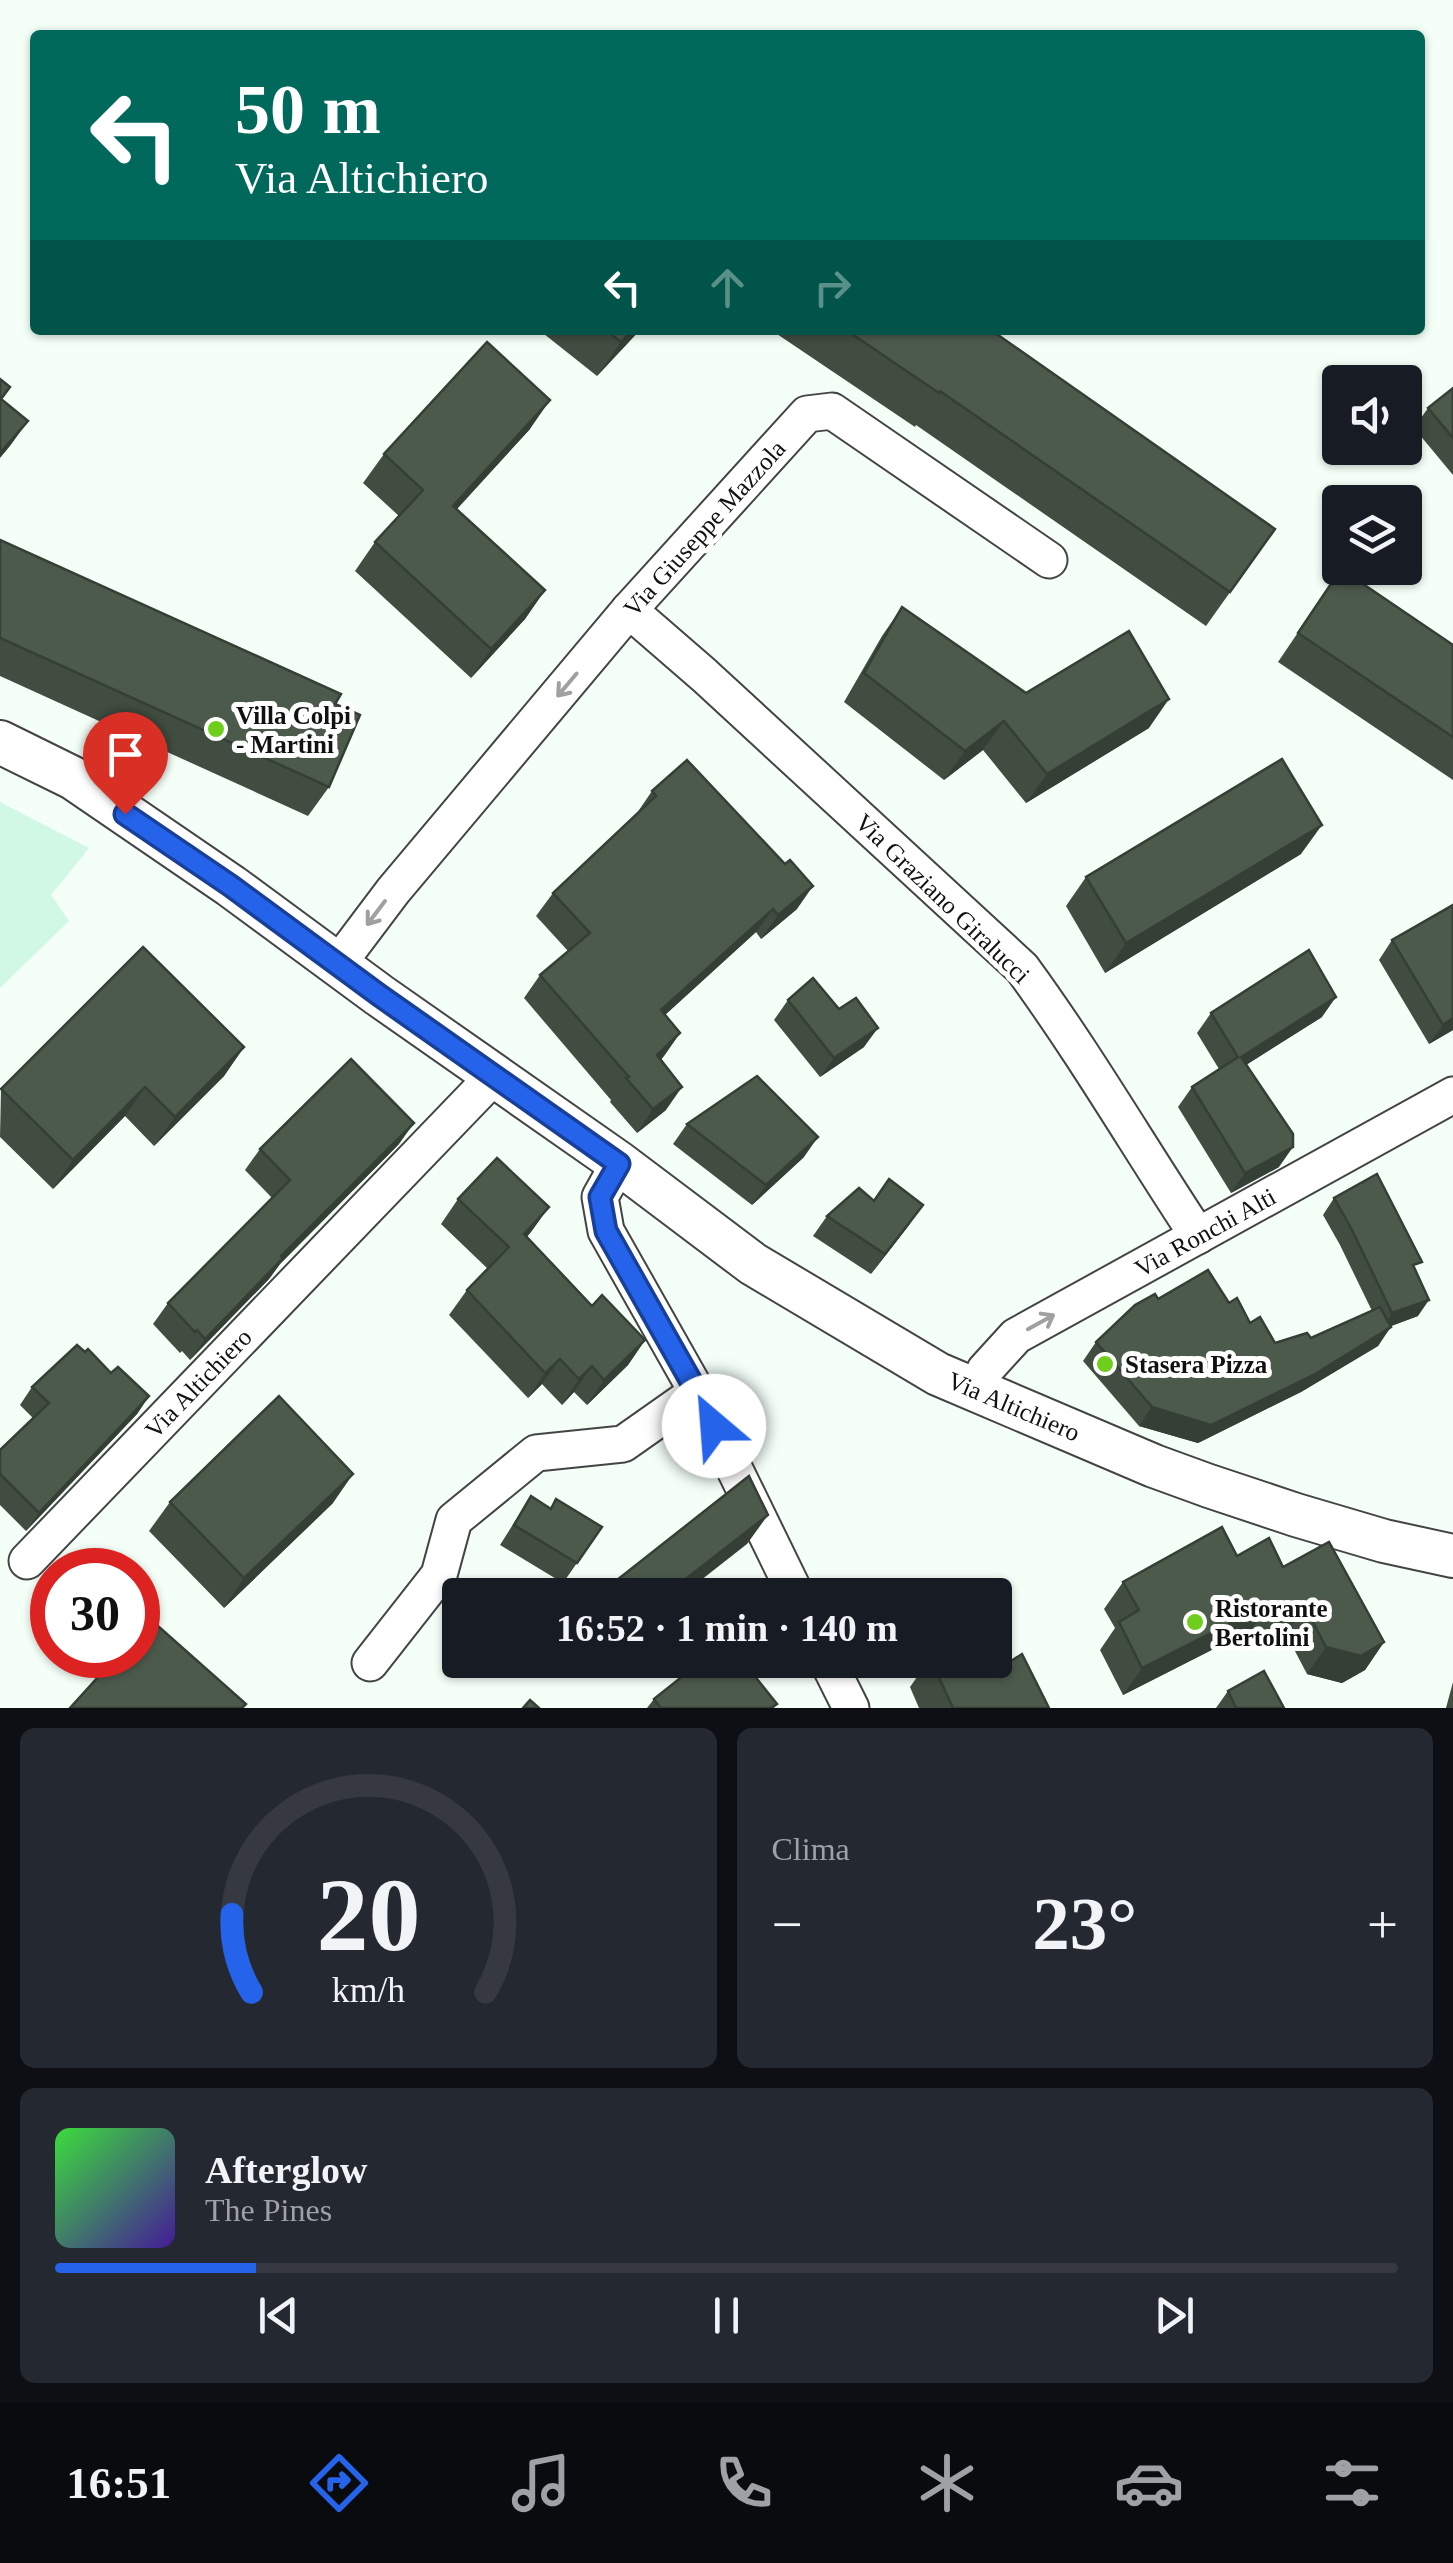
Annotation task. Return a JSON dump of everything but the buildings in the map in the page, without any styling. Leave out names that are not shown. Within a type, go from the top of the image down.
[{"type":"street","name":"Via Giuseppe Mazzola","points":[[338,964],[393,891],[629,610],[807,414],[832,411],[1049,560]]},
{"type":"street","name":"Via Graziano Giralucci","points":[[629,610],[1022,968],[1198,1236]]},
{"type":"street","name":"Via Altichiero","points":[[0,742],[72,778],[231,886],[753,1264],[938,1374],[1210,1486],[1366,1536],[1453,1556]]},
{"type":"street","name":"Via Altichiero","points":[[27,1560],[495,1075]]},
{"type":"street","name":"Via Ronchi Alti","points":[[976,1391],[985,1370],[1016,1336],[1453,1095]]},
{"type":"street","points":[[619,1164],[600,1197],[606,1231],[697,1392],[788,1578]]},
{"type":"street","points":[[370,1663],[439,1575],[454,1520],[536,1452],[623,1444],[697,1392]]},
{"type":"street","points":[[836,1678],[850,1708]]},
{"type":"green space","points":[[0,802],[89,848],[51,895],[69,921],[0,988]]},
{"type":"place","name":"Villa Colpi - Martini","points":[[216,729]]},
{"type":"place","name":"Stasera Pizza","points":[[1105,1364]]},
{"type":"place","name":"Ristorante Bertolini","points":[[1195,1622]]},
{"type":"route","points":[[125,814],[619,1164],[600,1197],[606,1231],[714,1426]]}]
